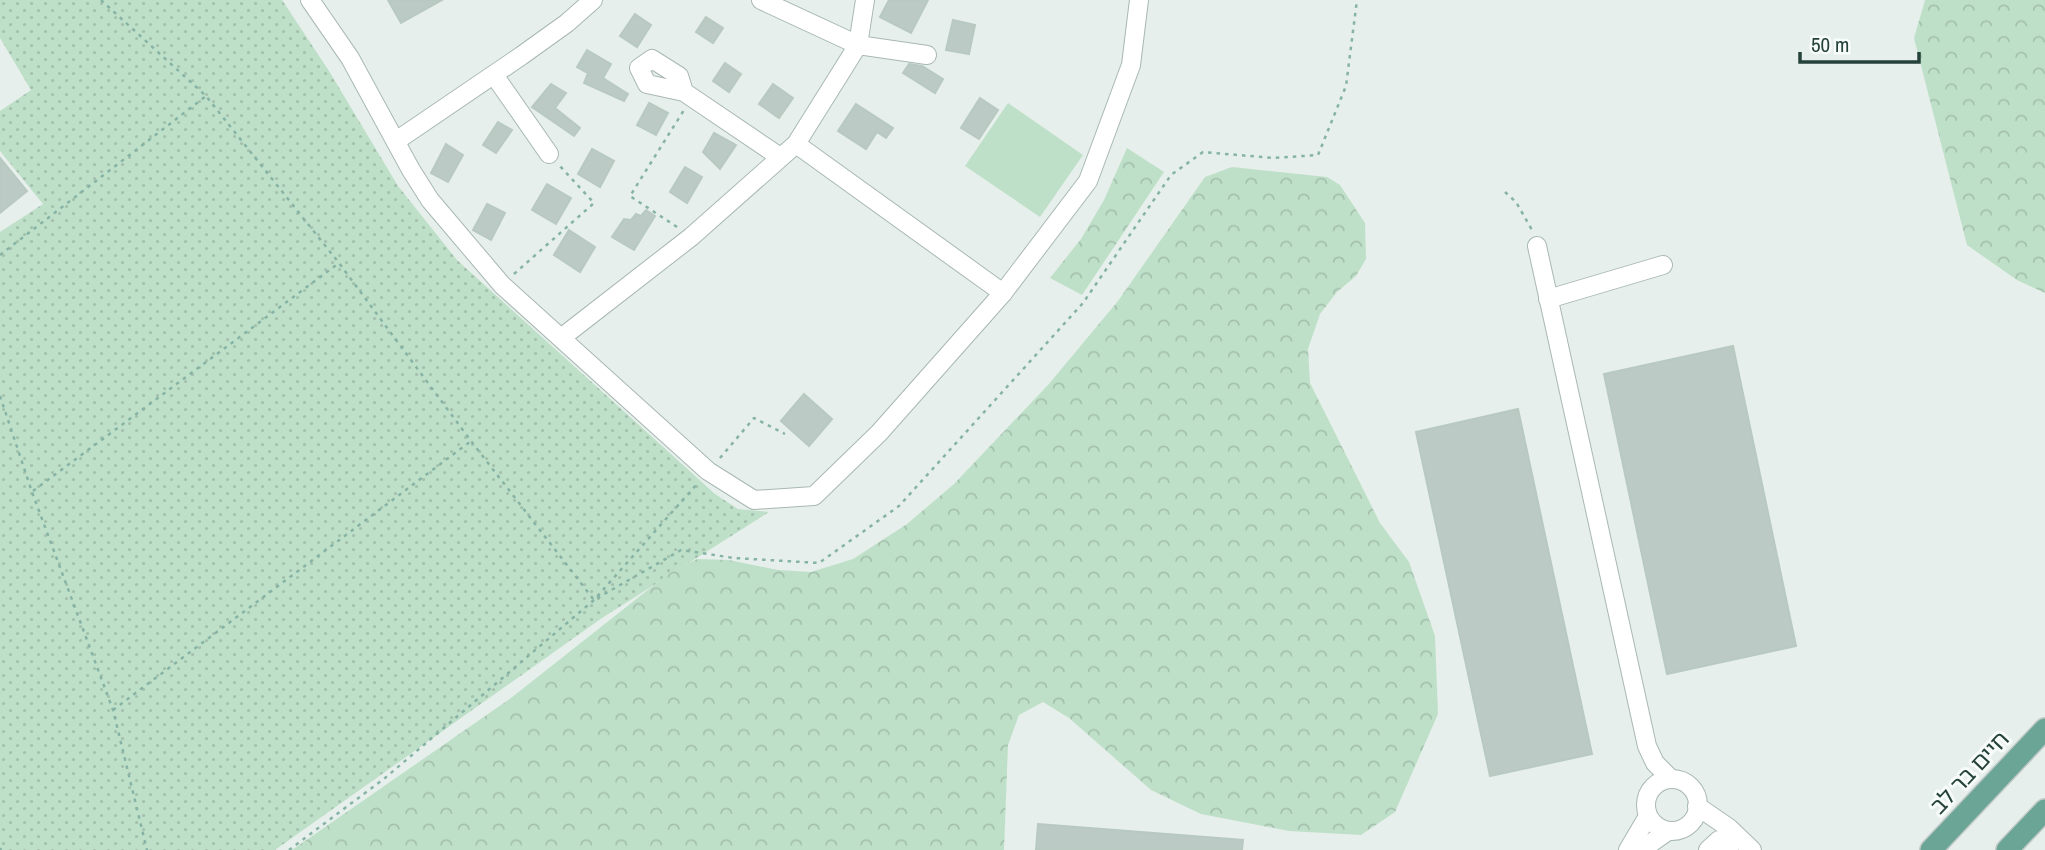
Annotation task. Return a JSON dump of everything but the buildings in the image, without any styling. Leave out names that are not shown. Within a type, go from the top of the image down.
[{"type":"main road","name":"חיים בר לב","points":[[1931,850],[2045,729]]},
{"type":"main road","points":[[2007,850],[2045,810]]},
{"type":"street","points":[[310,0],[350,58],[430,200],[502,285],[708,471],[754,500],[814,496],[878,433],[1003,293],[1088,181],[1130,65],[1139,0]]},
{"type":"street","points":[[396,141],[567,23],[593,0]]},
{"type":"street","points":[[761,0],[858,45],[927,55]]},
{"type":"street","points":[[561,338],[691,237],[796,144],[858,45],[865,0]]},
{"type":"street","points":[[494,75],[549,154]]},
{"type":"street","points":[[688,94],[780,157]]},
{"type":"street","points":[[796,144],[1003,293]]},
{"type":"street","points":[[1537,246],[1647,746],[1662,782]]},
{"type":"street","points":[[1548,299],[1663,265]]},
{"type":"street","points":[[1628,850],[1648,817],[1646,800],[1662,782],[1679,780],[1693,790],[1697,806],[1721,842]]},
{"type":"street","points":[[1641,850],[1691,822],[1697,806]]},
{"type":"street","points":[[1648,817],[1660,828],[1676,829],[1752,850]]},
{"type":"path","points":[[101,0],[206,96],[339,263],[471,441],[594,600]]},
{"type":"path","points":[[594,600],[681,550],[734,558],[819,563],[899,506],[1083,303],[1171,175],[1203,152],[1273,158],[1318,155],[1346,86],[1357,0]]},
{"type":"path","points":[[688,94],[630,196],[691,237]]},
{"type":"path","points":[[0,255],[206,96]]},
{"type":"path","points":[[502,285],[594,202],[549,154]]},
{"type":"path","points":[[1505,192],[1516,202],[1531,227],[1537,246]]},
{"type":"path","points":[[32,492],[339,263]]},
{"type":"path","points":[[0,396],[32,492],[113,710],[147,850]]},
{"type":"path","points":[[289,850],[385,778],[594,600],[754,418],[785,434]]},
{"type":"path","points":[[113,710],[471,441]]},
{"type":"green space","points":[[0,0],[282,0],[329,71],[398,186],[457,260],[715,494],[738,509],[769,512],[602,618],[275,850],[0,850],[0,232],[43,204],[0,151],[0,111],[31,90],[0,38]]},
{"type":"green space","points":[[1925,0],[2045,0],[2045,293],[2017,280],[1967,245],[1914,38]]},
{"type":"green space","points":[[1008,103],[1083,155],[1040,217],[965,166]]},
{"type":"green space","points":[[1127,148],[1164,172],[1082,295],[1050,278],[1081,239],[1104,200]]},
{"type":"green space","points":[[1232,167],[1327,177],[1340,185],[1365,223],[1366,259],[1356,276],[1337,292],[1320,314],[1308,349],[1310,383],[1380,523],[1409,562],[1435,636],[1438,714],[1395,812],[1361,835],[1289,831],[1201,814],[1151,790],[1069,718],[1043,702],[1019,715],[1008,745],[1004,850],[292,850],[511,698],[668,574],[697,559],[729,560],[778,570],[811,572],[853,559],[907,524],[954,484],[1048,385],[1118,301],[1205,177]]}]
